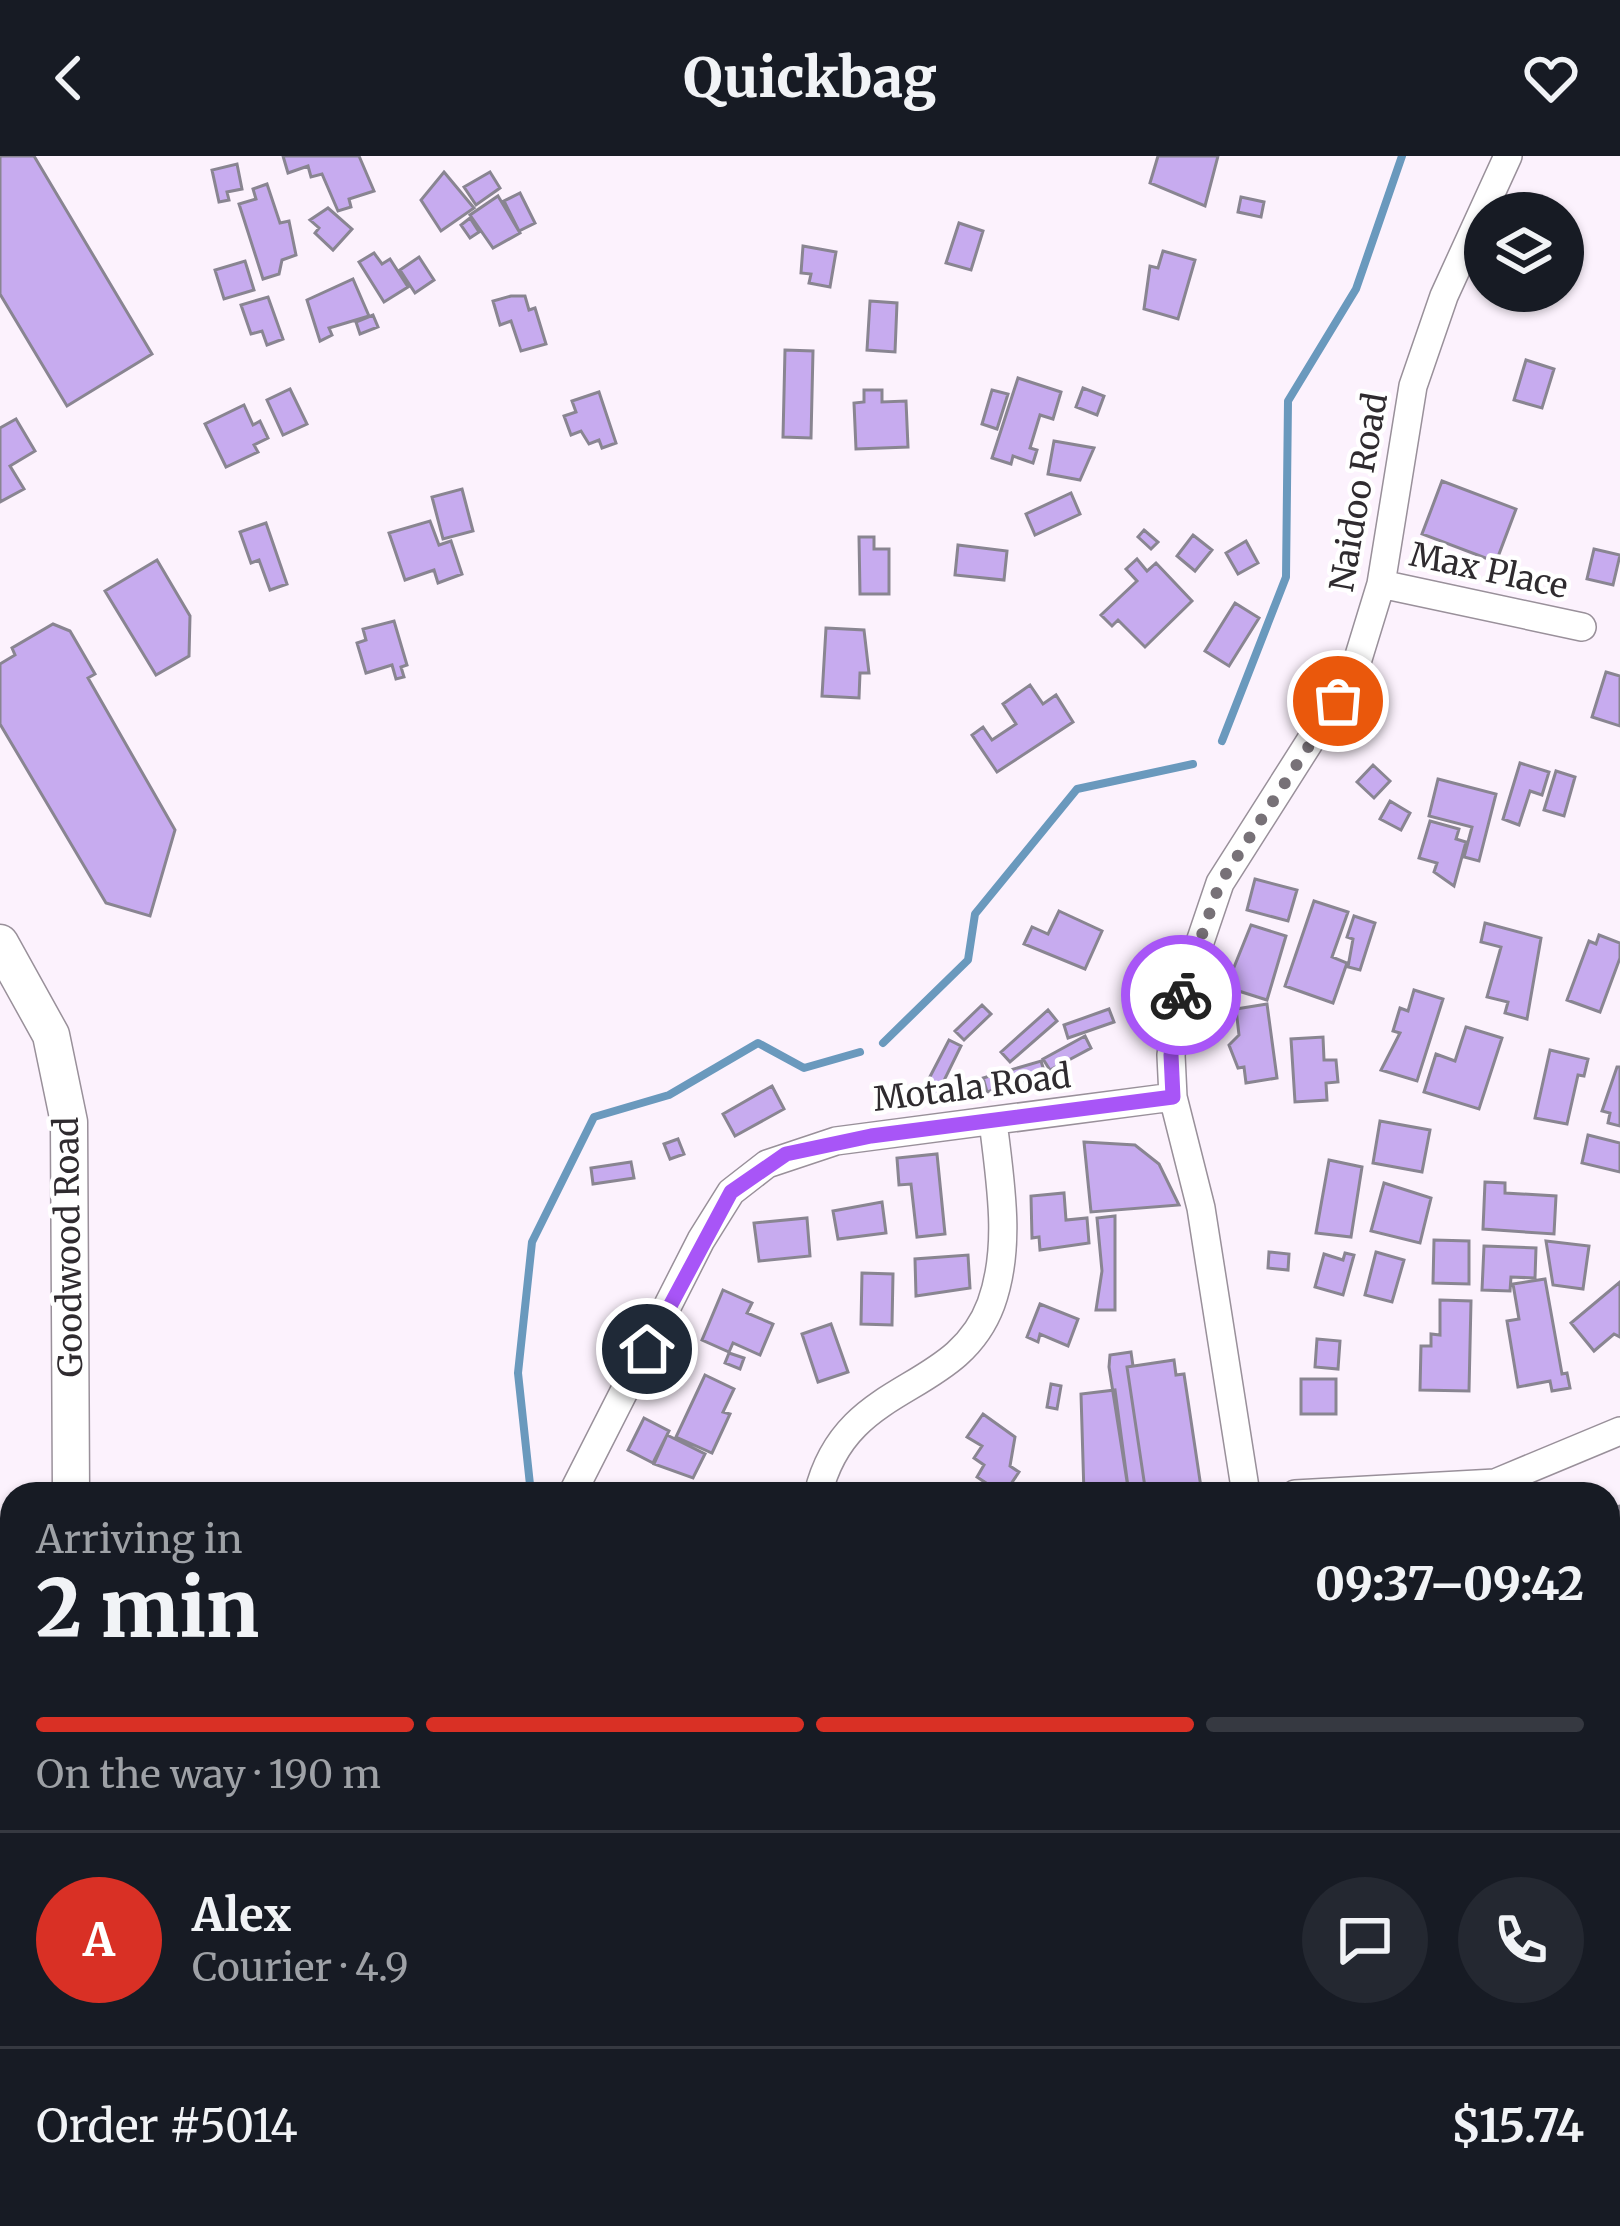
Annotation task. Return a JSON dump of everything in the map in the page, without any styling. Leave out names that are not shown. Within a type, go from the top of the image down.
[{"type":"street","name":"Naidoo Road","points":[[1173,1097],[1171,1055],[1180,1001],[1204,920],[1246,839],[1346,686],[1381,584],[1414,386],[1444,296],[1508,156]]},
{"type":"street","name":"Max Place","points":[[1381,584],[1582,627]]},
{"type":"street","name":"Goodwood Road","points":[[0,943],[51,1035],[69,1122],[70,1482]]},
{"type":"street","name":"Motala Road","points":[[578,1482],[701,1240],[740,1184],[767,1164],[809,1146],[1173,1097]]},
{"type":"street","points":[[1173,1097],[1201,1208],[1244,1482]]},
{"type":"street","points":[[822,1482],[834,1448],[851,1424],[952,1358],[990,1307],[1003,1242],[993,1121]]},
{"type":"street","points":[[1500,1482],[1620,1431]]},
{"type":"building","points":[[0,156],[34,156],[152,354],[67,406],[0,294]]},
{"type":"building","points":[[283,156],[359,156],[374,191],[349,199],[351,207],[338,211],[322,174],[311,177],[308,166],[288,173]]},
{"type":"building","points":[[1158,156],[1218,156],[1205,206],[1150,183]]},
{"type":"building","points":[[237,164],[242,189],[227,192],[229,200],[219,202],[212,170]]},
{"type":"building","points":[[444,172],[474,208],[441,231],[421,200]]},
{"type":"building","points":[[490,172],[500,188],[476,205],[464,187]]},
{"type":"building","points":[[267,184],[280,223],[289,221],[296,255],[282,260],[279,274],[263,279],[239,204],[256,199],[253,189]]},
{"type":"building","points":[[520,193],[535,223],[519,231],[504,201]]},
{"type":"building","points":[[498,196],[520,233],[493,248],[470,215]]},
{"type":"building","points":[[1241,197],[1264,202],[1261,217],[1238,212]]},
{"type":"building","points":[[328,208],[352,229],[333,250],[315,233],[319,228],[310,220]]},
{"type":"building","points":[[470,218],[479,232],[470,238],[461,225]]},
{"type":"building","points":[[959,223],[983,231],[971,270],[946,263]]},
{"type":"building","points":[[803,246],[836,252],[830,287],[809,283],[811,274],[801,273]]},
{"type":"building","points":[[1163,251],[1195,260],[1178,319],[1144,309],[1150,266],[1158,268]]},
{"type":"building","points":[[374,253],[382,264],[390,259],[408,287],[384,302],[359,262]]},
{"type":"building","points":[[419,257],[434,280],[415,293],[400,270]]},
{"type":"building","points":[[245,261],[254,290],[224,299],[215,270]]},
{"type":"building","points":[[353,279],[369,316],[329,328],[332,335],[320,341],[307,300]]},
{"type":"building","points":[[525,296],[529,310],[535,308],[546,344],[521,351],[511,321],[500,325],[493,301]]},
{"type":"building","points":[[268,297],[283,339],[267,345],[262,331],[251,334],[241,305]]},
{"type":"building","points":[[870,301],[897,303],[895,352],[867,350]]},
{"type":"building","points":[[373,315],[378,327],[360,334],[356,322]]},
{"type":"building","points":[[785,350],[813,351],[811,438],[783,437]]},
{"type":"building","points":[[1526,360],[1554,369],[1542,408],[1514,400]]},
{"type":"building","points":[[1018,378],[1061,392],[1053,419],[1040,415],[1030,448],[1037,450],[1033,463],[1013,456],[1011,464],[992,458]]},
{"type":"building","points":[[1083,388],[1104,396],[1097,415],[1076,407]]},
{"type":"building","points":[[290,389],[307,424],[283,435],[267,400]]},
{"type":"building","points":[[864,390],[882,390],[882,402],[906,401],[908,447],[856,449],[854,403],[864,402]]},
{"type":"building","points":[[992,390],[1008,394],[997,429],[982,424]]},
{"type":"building","points":[[599,392],[616,443],[602,448],[599,440],[589,444],[581,431],[571,435],[564,416],[576,412],[572,401]]},
{"type":"building","points":[[244,405],[253,425],[260,421],[268,438],[254,445],[258,452],[226,467],[205,424]]},
{"type":"building","points":[[16,419],[35,451],[10,466],[24,489],[0,502],[0,428]]},
{"type":"building","points":[[1054,441],[1094,448],[1080,480],[1048,474]]},
{"type":"building","points":[[1442,481],[1516,509],[1496,562],[1422,534]]},
{"type":"building","points":[[462,489],[473,531],[443,539],[432,497]]},
{"type":"building","points":[[1071,493],[1080,514],[1035,535],[1026,514]]},
{"type":"building","points":[[430,521],[439,545],[451,541],[462,574],[438,583],[434,570],[405,580],[389,533]]},
{"type":"building","points":[[266,523],[287,584],[270,590],[259,560],[251,563],[240,532]]},
{"type":"building","points":[[1144,530],[1158,542],[1151,549],[1138,537]]},
{"type":"building","points":[[1193,535],[1212,550],[1195,571],[1177,556]]},
{"type":"building","points":[[859,537],[874,537],[874,549],[889,549],[889,594],[860,594]]},
{"type":"building","points":[[1246,541],[1258,563],[1238,574],[1226,553]]},
{"type":"building","points":[[958,545],[1007,551],[1004,580],[955,575]]},
{"type":"building","points":[[1594,549],[1620,555],[1613,585],[1587,579]]},
{"type":"building","points":[[1137,559],[1147,571],[1156,563],[1192,601],[1145,647],[1118,620],[1112,626],[1101,615],[1137,581],[1126,569]]},
{"type":"building","points":[[157,560],[190,616],[189,656],[156,675],[105,591]]},
{"type":"building","points":[[1235,603],[1259,618],[1229,666],[1205,651]]},
{"type":"building","points":[[394,621],[407,665],[401,667],[404,677],[396,679],[392,665],[366,673],[357,643],[366,640],[363,629]]},
{"type":"building","points":[[53,624],[70,631],[95,674],[88,678],[175,830],[150,916],[106,903],[0,724],[0,664],[15,655],[12,648]]},
{"type":"building","points":[[826,628],[864,630],[869,673],[860,673],[859,698],[822,696]]},
{"type":"building","points":[[1606,672],[1620,676],[1620,726],[1592,717]]},
{"type":"building","points":[[1030,685],[1043,704],[1056,695],[1073,722],[997,772],[972,735],[983,727],[992,740],[1016,724],[1003,704]]},
{"type":"building","points":[[1520,763],[1549,772],[1542,795],[1530,791],[1519,825],[1503,819]]},
{"type":"building","points":[[1373,765],[1390,781],[1374,798],[1357,782]]},
{"type":"building","points":[[1556,771],[1575,777],[1564,816],[1544,810]]},
{"type":"building","points":[[1438,779],[1496,794],[1479,861],[1464,857],[1472,827],[1429,816]]},
{"type":"building","points":[[1390,801],[1410,813],[1401,830],[1380,819]]},
{"type":"building","points":[[1430,821],[1459,829],[1456,839],[1466,842],[1454,886],[1434,872],[1437,863],[1419,858]]},
{"type":"building","points":[[1255,879],[1297,890],[1288,921],[1247,910]]},
{"type":"building","points":[[1314,901],[1348,912],[1332,957],[1347,963],[1333,1003],[1285,986]]},
{"type":"building","points":[[1059,911],[1102,931],[1085,969],[1024,944],[1032,927],[1048,934]]},
{"type":"building","points":[[1354,916],[1375,923],[1360,970],[1348,967],[1353,939],[1347,937]]},
{"type":"building","points":[[1485,923],[1541,938],[1527,1019],[1505,1013],[1508,1002],[1487,997],[1501,947],[1481,942]]},
{"type":"building","points":[[1251,925],[1286,936],[1267,1000],[1226,987]]},
{"type":"building","points":[[1599,935],[1620,943],[1620,958],[1600,1012],[1567,1000],[1589,941],[1596,944]]},
{"type":"building","points":[[1414,990],[1443,999],[1417,1081],[1381,1070],[1400,1033],[1393,1031],[1400,1008],[1408,1011]]},
{"type":"building","points":[[1267,1004],[1277,1078],[1246,1083],[1244,1067],[1238,1068],[1229,1045],[1239,1035],[1236,1009]]},
{"type":"building","points":[[982,1005],[991,1014],[964,1040],[955,1031]]},
{"type":"building","points":[[1109,1009],[1114,1022],[1068,1038],[1064,1025]]},
{"type":"building","points":[[1048,1010],[1057,1021],[1010,1062],[1001,1052]]},
{"type":"building","points":[[1466,1027],[1502,1038],[1479,1109],[1424,1092],[1436,1054],[1455,1061]]},
{"type":"building","points":[[1085,1036],[1091,1048],[1050,1070],[1043,1059]]},
{"type":"building","points":[[1323,1037],[1324,1060],[1336,1060],[1338,1082],[1326,1083],[1327,1100],[1295,1102],[1291,1039]]},
{"type":"building","points":[[949,1040],[961,1046],[934,1101],[921,1094]]},
{"type":"building","points":[[1550,1050],[1588,1059],[1584,1076],[1578,1075],[1567,1124],[1535,1118]]},
{"type":"building","points":[[1041,1061],[1045,1074],[987,1092],[983,1078]]},
{"type":"building","points":[[1617,1067],[1620,1126],[1608,1123],[1610,1113],[1602,1111]]},
{"type":"building","points":[[772,1086],[784,1109],[735,1136],[723,1114]]},
{"type":"building","points":[[1380,1121],[1430,1130],[1422,1172],[1373,1163]]},
{"type":"building","points":[[1588,1135],[1620,1143],[1620,1172],[1582,1163]]},
{"type":"building","points":[[678,1139],[684,1154],[670,1159],[664,1144]]},
{"type":"building","points":[[1084,1142],[1135,1145],[1159,1164],[1179,1205],[1091,1212]]},
{"type":"building","points":[[937,1154],[945,1234],[917,1237],[911,1184],[899,1185],[897,1158]]},
{"type":"building","points":[[1329,1160],[1362,1167],[1351,1237],[1316,1233]]},
{"type":"building","points":[[631,1162],[634,1178],[593,1184],[591,1168]]},
{"type":"building","points":[[1485,1182],[1505,1183],[1505,1193],[1556,1196],[1554,1234],[1483,1229]]},
{"type":"building","points":[[1384,1183],[1431,1198],[1420,1243],[1371,1231]]},
{"type":"building","points":[[1064,1193],[1066,1220],[1087,1218],[1089,1243],[1040,1250],[1039,1237],[1032,1238],[1031,1196]]},
{"type":"building","points":[[882,1202],[886,1233],[838,1239],[833,1211]]},
{"type":"building","points":[[1115,1216],[1115,1310],[1096,1310],[1102,1271],[1097,1218]]},
{"type":"building","points":[[807,1218],[810,1256],[759,1261],[754,1223]]},
{"type":"building","points":[[1434,1240],[1469,1241],[1469,1284],[1433,1283]]},
{"type":"building","points":[[1546,1241],[1589,1246],[1583,1289],[1553,1285]]},
{"type":"building","points":[[1484,1246],[1536,1248],[1535,1278],[1511,1277],[1510,1291],[1482,1290]]},
{"type":"building","points":[[1269,1252],[1289,1254],[1288,1270],[1268,1268]]},
{"type":"building","points":[[1376,1252],[1404,1260],[1392,1302],[1365,1295]]},
{"type":"building","points":[[1345,1253],[1354,1255],[1343,1295],[1315,1287],[1324,1254],[1343,1260]]},
{"type":"building","points":[[968,1255],[970,1288],[916,1296],[915,1259]]},
{"type":"building","points":[[862,1273],[893,1274],[892,1325],[861,1324]]},
{"type":"building","points":[[1545,1279],[1562,1374],[1567,1373],[1570,1388],[1552,1391],[1550,1381],[1518,1387],[1507,1321],[1519,1319],[1513,1284]]},
{"type":"building","points":[[1620,1282],[1620,1337],[1614,1334],[1594,1351],[1571,1323]]},
{"type":"building","points":[[723,1290],[752,1303],[747,1313],[773,1324],[760,1355],[733,1343],[729,1352],[702,1340]]},
{"type":"building","points":[[1440,1300],[1471,1301],[1469,1391],[1420,1390],[1421,1346],[1431,1346],[1431,1334],[1440,1335]]},
{"type":"building","points":[[1040,1304],[1078,1319],[1068,1346],[1040,1334],[1038,1342],[1027,1337]]},
{"type":"building","points":[[831,1324],[848,1372],[818,1382],[802,1334]]},
{"type":"building","points":[[1317,1339],[1340,1341],[1338,1369],[1315,1367]]},
{"type":"building","points":[[1131,1352],[1133,1366],[1127,1367],[1144,1482],[1127,1482],[1110,1355]]},
{"type":"building","points":[[729,1353],[744,1358],[740,1369],[725,1363]]},
{"type":"building","points":[[1174,1360],[1176,1375],[1184,1374],[1200,1482],[1144,1482],[1127,1367]]},
{"type":"building","points":[[705,1375],[734,1389],[723,1412],[730,1414],[712,1453],[676,1437]]},
{"type":"building","points":[[1301,1379],[1336,1379],[1336,1414],[1301,1414]]},
{"type":"building","points":[[1051,1384],[1061,1386],[1057,1409],[1047,1407]]},
{"type":"building","points":[[1115,1390],[1127,1482],[1084,1482],[1081,1394]]},
{"type":"building","points":[[983,1414],[1015,1437],[1010,1466],[1019,1472],[1012,1482],[984,1482],[977,1477],[984,1465],[974,1458],[982,1446],[967,1437]]},
{"type":"building","points":[[644,1418],[669,1431],[653,1463],[628,1450]]},
{"type":"building","points":[[667,1435],[705,1454],[693,1478],[654,1464]]},
{"type":"waterway","points":[[1222,741],[1286,577],[1288,401],[1356,289],[1402,156]]},
{"type":"waterway","points":[[883,1043],[968,960],[975,914],[1077,789],[1193,764]]},
{"type":"waterway","points":[[530,1482],[518,1373],[532,1242],[594,1117],[669,1095],[758,1043],[804,1068],[860,1052]]},
{"type":"way so far","points":[[1181,995],[1220,883],[1338,701]]},
{"type":"route","points":[[647,1349],[724,1202],[767,1164],[809,1146],[836,1141],[1173,1097],[1171,1055],[1181,995]]}]
